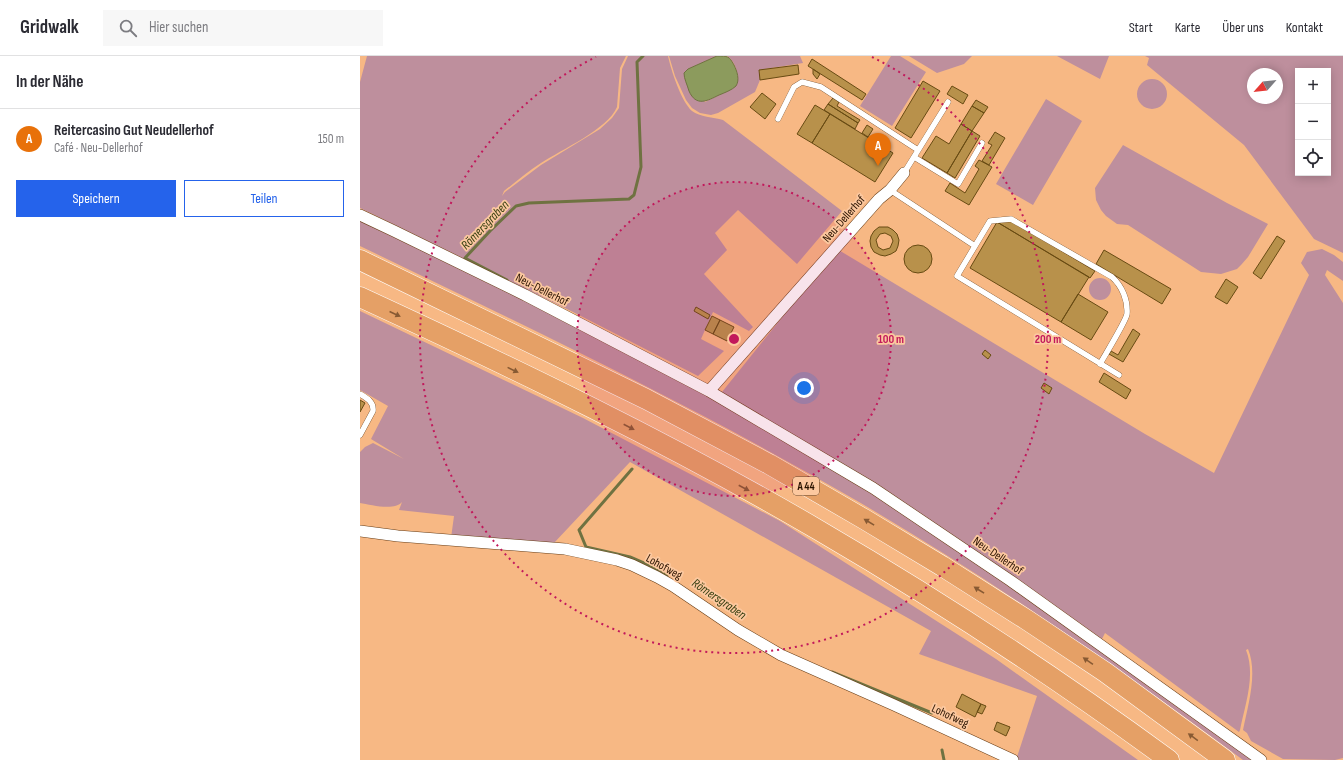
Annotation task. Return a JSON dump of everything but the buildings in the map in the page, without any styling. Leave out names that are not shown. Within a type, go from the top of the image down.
[{"type":"highway","name":"A 44","points":[[360,260],[646,399],[769,464],[942,566],[1040,628],[1104,672],[1225,760]]},
{"type":"highway","name":"A 44","points":[[360,297],[588,406],[672,449],[819,530],[932,598],[1044,672],[1169,760]]},
{"type":"street","name":"Neu-Dellerhof","points":[[709,391],[874,204],[890,190],[904,174]]},
{"type":"street","name":"Neu-Dellerhof","points":[[360,215],[525,295],[709,391],[880,492],[1011,581],[1261,760]]},
{"type":"street","name":"Lohofweg","points":[[360,531],[398,536],[565,549],[632,565],[673,586],[738,630],[781,655],[1013,760]]},
{"type":"lane","points":[[778,119],[794,87],[802,82],[808,83],[820,86],[918,150]]},
{"type":"lane","points":[[904,174],[948,102]]},
{"type":"lane","points":[[914,157],[958,184],[982,143]]},
{"type":"lane","points":[[890,190],[975,246]]},
{"type":"lane","points":[[1100,364],[1127,315],[1123,292],[1117,281],[1011,219],[990,221],[957,276],[1100,364],[1118,375]]},
{"type":"lane","points":[[360,394],[369,400],[374,408],[374,411],[360,434]]},
{"type":"shaded area","points":[[367,56],[626,56],[620,68],[617,107],[612,115],[594,131],[531,169],[504,191],[502,196],[505,192],[541,165],[600,129],[612,118],[619,108],[622,69],[628,56],[668,56],[680,93],[692,111],[703,116],[723,120],[842,211],[797,264],[738,210],[715,233],[727,250],[704,274],[753,327],[749,331],[713,312],[701,339],[724,351],[698,376],[573,312],[360,208],[360,82]]},
{"type":"shaded area","points":[[669,56],[717,56],[688,69],[705,102],[736,86],[738,78],[735,65],[727,56],[800,56],[803,63],[759,70],[760,80],[755,92],[718,113],[711,115],[700,113],[692,108],[686,100],[675,76]]},
{"type":"shaded area","points":[[717,56],[726,56],[731,60],[737,73],[737,84],[730,90],[706,101],[698,101],[689,91],[684,73],[688,69]]},
{"type":"shaded area","points":[[891,56],[900,56],[926,72],[892,126],[860,106]]},
{"type":"shaded area","points":[[909,56],[972,56],[964,64],[937,73]]},
{"type":"shaded area","points":[[1057,56],[1109,56],[1100,79]]},
{"type":"shaded area","points":[[1145,56],[1343,56],[1343,253],[1314,239],[1244,145],[1147,65],[1149,58]]},
{"type":"shaded area","points":[[1152,79],[1163,83],[1167,94],[1163,105],[1152,109],[1141,105],[1137,94],[1141,83]]},
{"type":"shaded area","points":[[1046,99],[1082,121],[1033,205],[996,184]]},
{"type":"shaded area","points":[[1123,145],[1268,224],[1248,257],[1237,269],[1221,274],[1201,272],[1128,225],[1117,224],[1106,216],[1096,200],[1095,188]]},
{"type":"shaded area","points":[[360,221],[523,299],[707,394],[868,491],[998,575],[1254,760],[1243,760],[1054,626],[958,562],[859,502],[798,467],[675,401],[360,246]]},
{"type":"shaded area","points":[[837,249],[1145,434],[1214,473],[1309,275],[1301,263],[1307,252],[1322,249],[1334,255],[1343,262],[1343,281],[1327,270],[1325,275],[1343,303],[1343,758],[1335,760],[1283,759],[1251,741],[1247,733],[1243,730],[1252,679],[1251,658],[1248,649],[1246,650],[1250,670],[1249,690],[1239,732],[1105,633],[1102,639],[1013,576],[876,487],[722,392]]},
{"type":"shaded area","points":[[1100,278],[1108,281],[1111,289],[1108,297],[1100,300],[1092,297],[1089,289],[1092,281]]},
{"type":"shaded area","points":[[360,311],[583,418],[780,521],[996,659],[1138,760],[1016,760],[1037,696],[919,654],[931,631],[630,462],[554,543],[451,538],[454,516],[399,510],[402,502],[399,505],[389,507],[360,503],[360,452],[365,447],[373,443],[404,459],[371,439],[388,406],[360,390]]},
{"type":"waterway","name":"Römersgraben","points":[[507,280],[465,258],[516,206],[529,203],[629,199],[634,195],[641,167],[637,62],[643,56]]},
{"type":"waterway","name":"Römersgraben","points":[[632,469],[579,530],[586,547],[630,557],[653,567],[667,576]]},
{"type":"waterway","name":"Römersgraben","points":[[832,672],[932,713]]},
{"type":"waterway","name":"Römersgraben","points":[[942,750],[944,760]]},
{"type":"place","name":"Reitercasino Gut Neudellerhof","points":[[878,166]]}]
